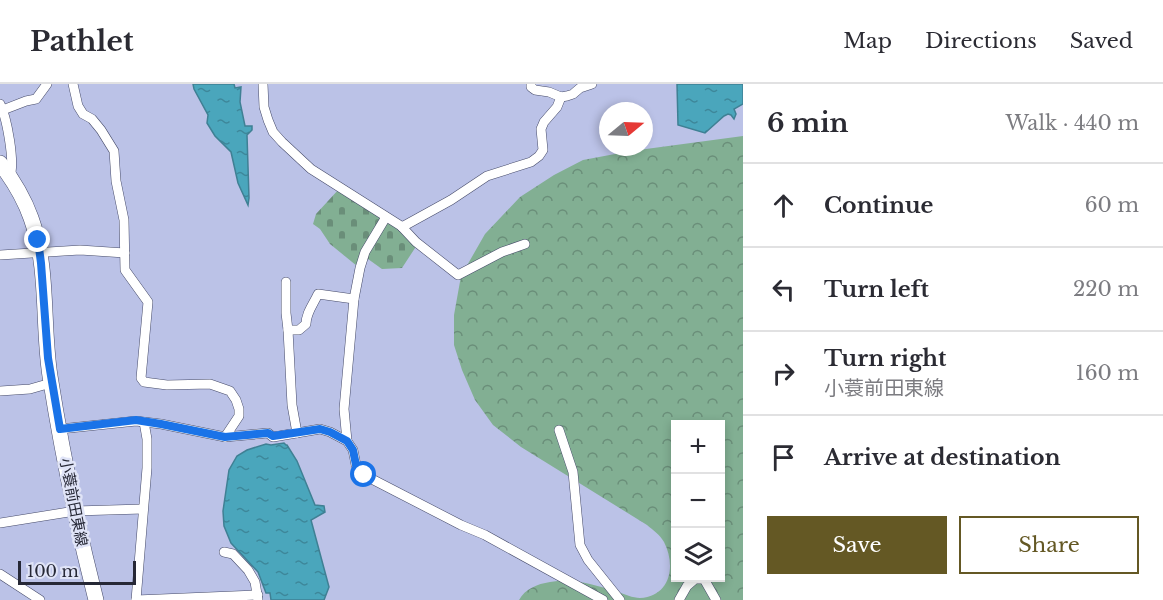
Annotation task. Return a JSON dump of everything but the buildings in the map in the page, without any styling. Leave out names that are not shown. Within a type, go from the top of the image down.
[{"type":"main road","name":"小蓑前田東線","points":[[0,163],[21,195],[31,218],[39,253],[51,382],[75,511],[96,600]]},
{"type":"street","points":[[10,176],[13,168],[6,120],[1,108],[36,99],[47,84]]},
{"type":"street","points":[[73,84],[78,106],[83,114],[92,119],[101,130],[114,151],[116,181],[124,220],[124,270],[148,302],[141,378],[144,382],[167,385],[210,384],[230,391],[236,399],[239,416],[225,437]]},
{"type":"street","points":[[263,84],[264,107],[268,120],[273,132],[282,142],[311,170],[402,227],[416,242],[458,274],[502,252],[525,244]]},
{"type":"street","points":[[531,84],[535,90],[561,97],[573,94],[580,88],[592,84]]},
{"type":"street","points":[[402,227],[451,200],[487,176],[531,162],[539,156],[543,150],[541,129],[557,107],[561,97]]},
{"type":"street","points":[[347,441],[344,408],[354,299],[365,252],[386,217]]},
{"type":"street","points":[[0,255],[80,250],[125,254]]},
{"type":"street","points":[[286,282],[292,405],[297,433]]},
{"type":"street","points":[[288,330],[299,330],[306,324],[307,313],[318,294],[354,299]]},
{"type":"street","points":[[0,391],[30,389],[51,382]]},
{"type":"street","points":[[60,429],[136,420],[225,437],[268,433],[273,436],[320,429],[330,432],[347,441],[353,450],[356,465],[364,475],[485,535],[603,600]]},
{"type":"street","points":[[144,422],[147,439],[147,468],[136,600],[258,597],[255,582],[248,570],[232,554],[224,552]]},
{"type":"street","points":[[559,430],[573,472],[580,545],[588,560],[620,600]]},
{"type":"street","points":[[0,523],[75,511],[143,509]]},
{"type":"street","points":[[0,574],[40,600]]},
{"type":"street","points":[[679,600],[687,586],[695,579],[704,579],[716,600]]},
{"type":"green space","points":[[743,136],[743,600],[519,600],[532,588],[559,581],[584,583],[632,597],[650,596],[659,592],[668,578],[670,569],[668,551],[662,539],[647,525],[521,447],[493,425],[475,400],[454,345],[454,315],[461,276],[485,234],[520,197],[583,160],[604,156],[653,156],[653,148]]},
{"type":"green space","points":[[339,189],[383,217],[417,245],[402,268],[382,269],[361,254],[357,266],[330,244],[320,229],[313,224],[316,214]]},
{"type":"water","points":[[193,84],[234,84],[235,88],[241,87],[240,102],[245,126],[252,126],[252,130],[247,135],[248,205],[238,183],[231,152],[215,136],[207,123],[208,115]]},
{"type":"water","points":[[677,84],[743,84],[743,104],[734,109],[736,114],[734,119],[728,114],[705,133],[678,125]]},
{"type":"water","points":[[284,443],[297,461],[315,505],[324,506],[325,512],[311,520],[329,587],[324,600],[271,600],[270,593],[266,593],[258,572],[231,543],[224,526],[223,511],[229,470],[237,456],[266,444]]},
{"type":"route","points":[[38,240],[48,358],[60,429],[136,420],[225,437],[268,433],[273,436],[320,429],[347,441],[353,450],[356,465],[364,475]]}]
